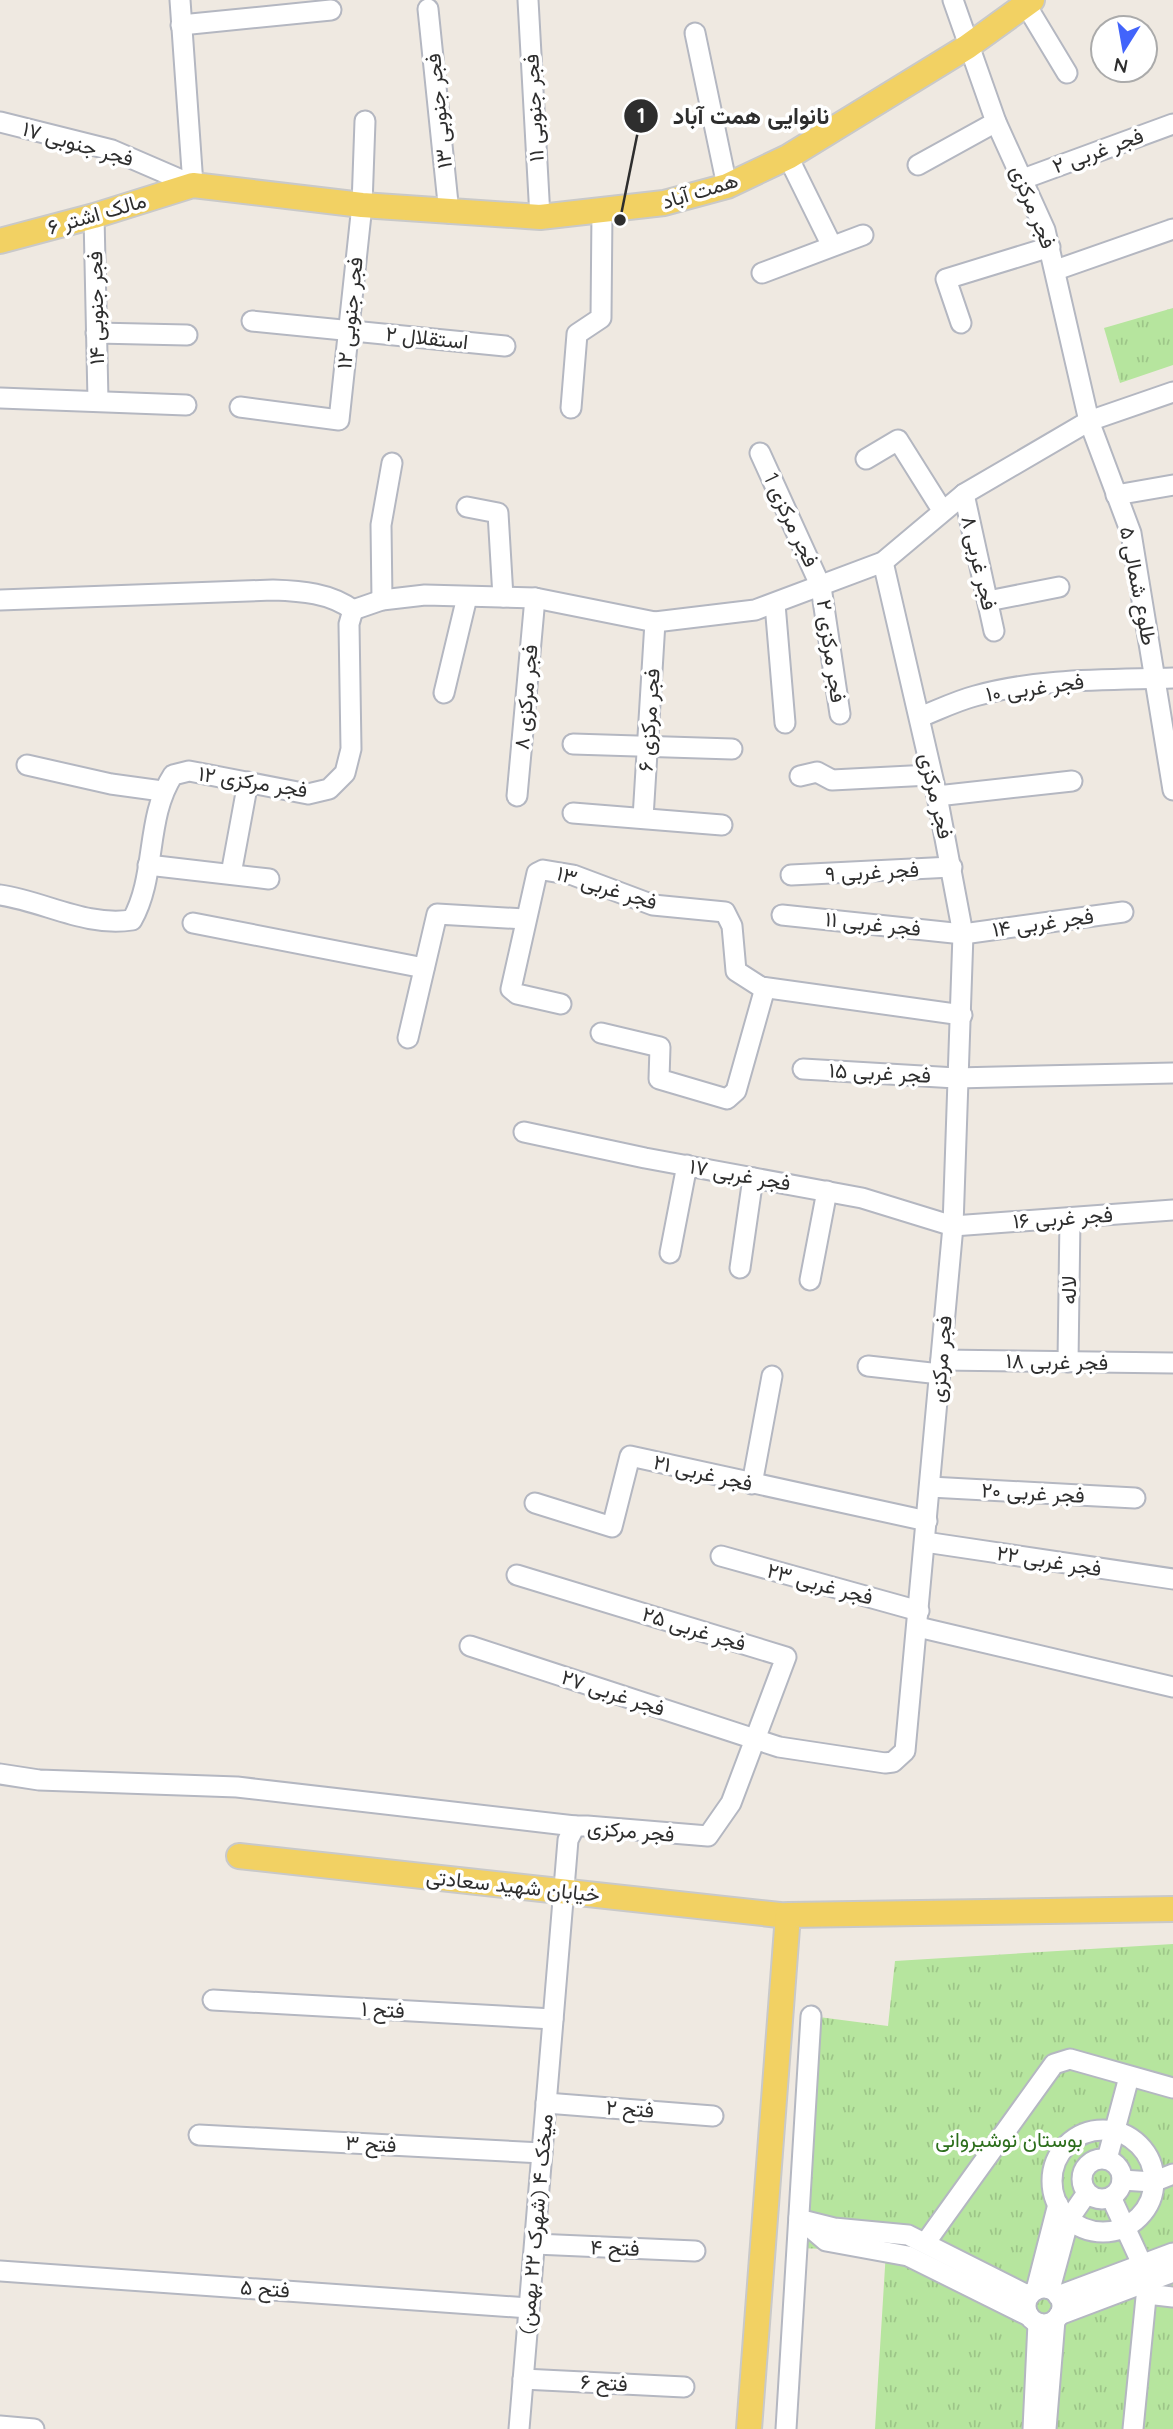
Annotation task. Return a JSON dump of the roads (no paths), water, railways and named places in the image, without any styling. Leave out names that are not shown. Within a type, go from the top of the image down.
[{"type":"main road","name":"همت آباد","points":[[193,185],[362,205],[449,213],[540,217],[664,203],[727,186],[788,157],[967,47],[1029,2]]},
{"type":"main road","name":"مالک اشتر ۶","points":[[0,241],[94,216],[193,185]]},
{"type":"main road","name":"خیابان شهید سعادتی","points":[[239,1856],[789,1916],[1173,1909]]},
{"type":"main road","points":[[748,2429],[789,1916]]},
{"type":"street","points":[[180,0],[193,185]]},
{"type":"street","name":"فجر جنوبی ۱۱","points":[[528,0],[540,217]]},
{"type":"street","name":"فجر مرکزی","points":[[953,0],[967,47],[996,122],[1023,179],[1050,247],[1089,421],[1116,495]]},
{"type":"street","points":[[1029,2],[1067,73]]},
{"type":"street","name":"فجر جنوبی ۱۳","points":[[428,9],[449,213]]},
{"type":"street","points":[[181,25],[331,10]]},
{"type":"street","points":[[695,33],[727,186]]},
{"type":"street","name":"فجر جنوبی ۱۲","points":[[240,407],[339,421],[362,205],[365,121]]},
{"type":"street","name":"فجر جنوبی ۱۷","points":[[0,122],[112,150],[193,185]]},
{"type":"street","points":[[918,165],[996,122]]},
{"type":"street","name":"فجر غربی ۲","points":[[1023,179],[1173,124]]},
{"type":"street","points":[[788,157],[832,246]]},
{"type":"street","points":[[571,408],[577,334],[601,318],[602,211]]},
{"type":"street","name":"فجر جنوبی ۱۴","points":[[94,216],[98,400]]},
{"type":"street","points":[[1056,270],[1173,229]]},
{"type":"street","points":[[762,273],[863,235]]},
{"type":"street","points":[[961,323],[946,279],[1050,247]]},
{"type":"street","name":"استقلال ۲","points":[[253,321],[505,346]]},
{"type":"street","points":[[96,333],[187,335]]},
{"type":"street","points":[[0,600],[273,590],[303,591],[327,597],[353,610],[382,600],[425,595],[535,598],[655,622],[755,610],[883,562],[964,494],[1089,421],[1173,392]]},
{"type":"street","points":[[0,398],[186,405]]},
{"type":"street","points":[[866,459],[898,440],[942,510]]},
{"type":"street","name":"فجر مرکزی 1","points":[[760,453],[821,587]]},
{"type":"street","points":[[382,600],[381,525],[392,463]]},
{"type":"street","points":[[1116,495],[1173,485]]},
{"type":"street","name":"فجر غربی ۸","points":[[964,494],[994,631]]},
{"type":"street","name":"طلوع شمالی ۵","points":[[1116,495],[1131,533],[1164,678],[1173,790]]},
{"type":"street","points":[[467,507],[498,513],[503,597]]},
{"type":"street","name":"فجر مرکزی","points":[[571,1833],[708,1836],[731,1803],[757,1740],[779,1747],[893,1762],[905,1751],[953,1226],[956,1078],[962,1015],[964,934],[937,796],[883,562]]},
{"type":"street","name":"فجر مرکزی ۲","points":[[821,587],[840,714]]},
{"type":"street","points":[[988,601],[1059,587]]},
{"type":"street","points":[[444,693],[467,597]]},
{"type":"street","name":"فجر مرکزی ۸","points":[[517,796],[535,598]]},
{"type":"street","points":[[775,604],[785,723]]},
{"type":"street","name":"فجر مرکزی ۱۲","points":[[162,791],[173,775],[189,771],[308,794],[329,789],[345,773],[351,749],[349,624],[353,610]]},
{"type":"street","name":"فجر مرکزی ۶","points":[[643,818],[655,622]]},
{"type":"street","name":"فجر غربی ۱۰","points":[[920,718],[973,696],[1017,687],[1060,681],[1164,678]]},
{"type":"street","points":[[573,744],[732,749]]},
{"type":"street","points":[[0,895],[62,910],[81,919],[109,924],[132,920],[143,901],[162,791],[111,784],[27,765]]},
{"type":"street","points":[[800,776],[817,772],[832,780],[930,775]]},
{"type":"street","points":[[937,796],[1072,781]]},
{"type":"street","points":[[231,874],[248,782]]},
{"type":"street","points":[[573,813],[722,825]]},
{"type":"street","points":[[148,864],[269,879]]},
{"type":"street","name":"فجر غربی ۹","points":[[791,875],[952,867]]},
{"type":"street","name":"فجر غربی ۱۳","points":[[561,1004],[517,994],[511,989],[525,919],[537,873],[542,870],[573,875],[653,905],[724,912],[732,926],[737,971],[765,988],[962,1015]]},
{"type":"street","name":"فجر غربی ۱۴","points":[[964,934],[1123,912]]},
{"type":"street","points":[[408,1038],[437,914],[525,919]]},
{"type":"street","name":"فجر غربی ۱۱","points":[[782,915],[964,934]]},
{"type":"street","points":[[193,923],[424,968]]},
{"type":"street","points":[[601,1033],[660,1047],[659,1079],[727,1099],[736,1091],[765,988]]},
{"type":"street","name":"فجر غربی ۱۵","points":[[803,1069],[956,1078],[1173,1073]]},
{"type":"street","name":"فجر غربی ۱۷","points":[[524,1132],[862,1198],[953,1226]]},
{"type":"street","points":[[670,1253],[687,1165]]},
{"type":"street","points":[[740,1268],[753,1178]]},
{"type":"street","points":[[810,1280],[827,1191]]},
{"type":"street","name":"فجر غربی ۱۶","points":[[953,1226],[1173,1210]]},
{"type":"street","name":"لاله","points":[[1068,1362],[1070,1219]]},
{"type":"street","name":"فجر غربی ۱۸","points":[[868,1366],[1173,1363]]},
{"type":"street","points":[[752,1484],[772,1376]]},
{"type":"street","name":"فجر غربی ۲۱","points":[[535,1503],[612,1527],[630,1456],[927,1521]]},
{"type":"street","name":"فجر غربی ۲۰","points":[[930,1487],[1135,1499]]},
{"type":"street","name":"فجر غربی ۲۲","points":[[925,1542],[1173,1579]]},
{"type":"street","name":"فجر غربی ۲۳","points":[[721,1556],[918,1619],[1173,1687]]},
{"type":"street","name":"فجر غربی ۲۵","points":[[517,1575],[786,1657],[757,1740]]},
{"type":"street","name":"فجر غربی ۲۷","points":[[470,1646],[757,1740]]},
{"type":"street","points":[[0,1774],[38,1780],[237,1787],[571,1833]]},
{"type":"street","name":"(شهرک ۲۲ بهمن) میخک ۴","points":[[519,2429],[571,1833]]},
{"type":"street","name":"فتح ۱","points":[[213,2000],[553,2019]]},
{"type":"street","points":[[786,2429],[811,2015]]},
{"type":"street","points":[[926,2242],[1054,2064],[1070,2059],[1173,2088]]},
{"type":"street","points":[[1107,2159],[1129,2077]]},
{"type":"street","name":"فتح ۲","points":[[546,2103],[713,2116]]},
{"type":"street","points":[[1033,2429],[1044,2306],[1063,2211],[1052,2179],[1061,2152],[1084,2133],[1098,2130],[1115,2132],[1134,2141],[1143,2150],[1150,2161],[1153,2182],[1144,2210],[1125,2226],[1096,2231],[1063,2211]]},
{"type":"street","name":"فتح ۳","points":[[199,2135],[542,2153]]},
{"type":"street","points":[[1133,2429],[1146,2280],[1125,2226],[1117,2188],[1118,2166],[1107,2159],[1094,2160],[1084,2169],[1082,2182],[1087,2193],[1099,2199],[1117,2188],[1153,2182],[1173,2174]]},
{"type":"street","points":[[1063,2211],[1087,2193]]},
{"type":"street","points":[[799,2218],[834,2228],[908,2235],[926,2242],[1044,2306]]},
{"type":"street","points":[[799,2218],[826,2241],[908,2256],[1044,2306],[1173,2272]]},
{"type":"street","name":"فتح ۴","points":[[535,2245],[695,2251]]},
{"type":"street","points":[[1146,2280],[1173,2253]]},
{"type":"street","name":"فتح ۵","points":[[0,2271],[529,2308]]},
{"type":"street","points":[[1146,2280],[1173,2297]]},
{"type":"street","points":[[1044,2306],[1046,2429]]},
{"type":"street","name":"فتح ۶","points":[[523,2379],[684,2387]]},
{"type":"street","points":[[0,2426],[34,2429]]},
{"type":"place","name":"نانوایی همت آباد","points":[[620,220]]},
{"type":"park label","name":"بوستان نوشیروانی","points":[[1009,2140]]}]
